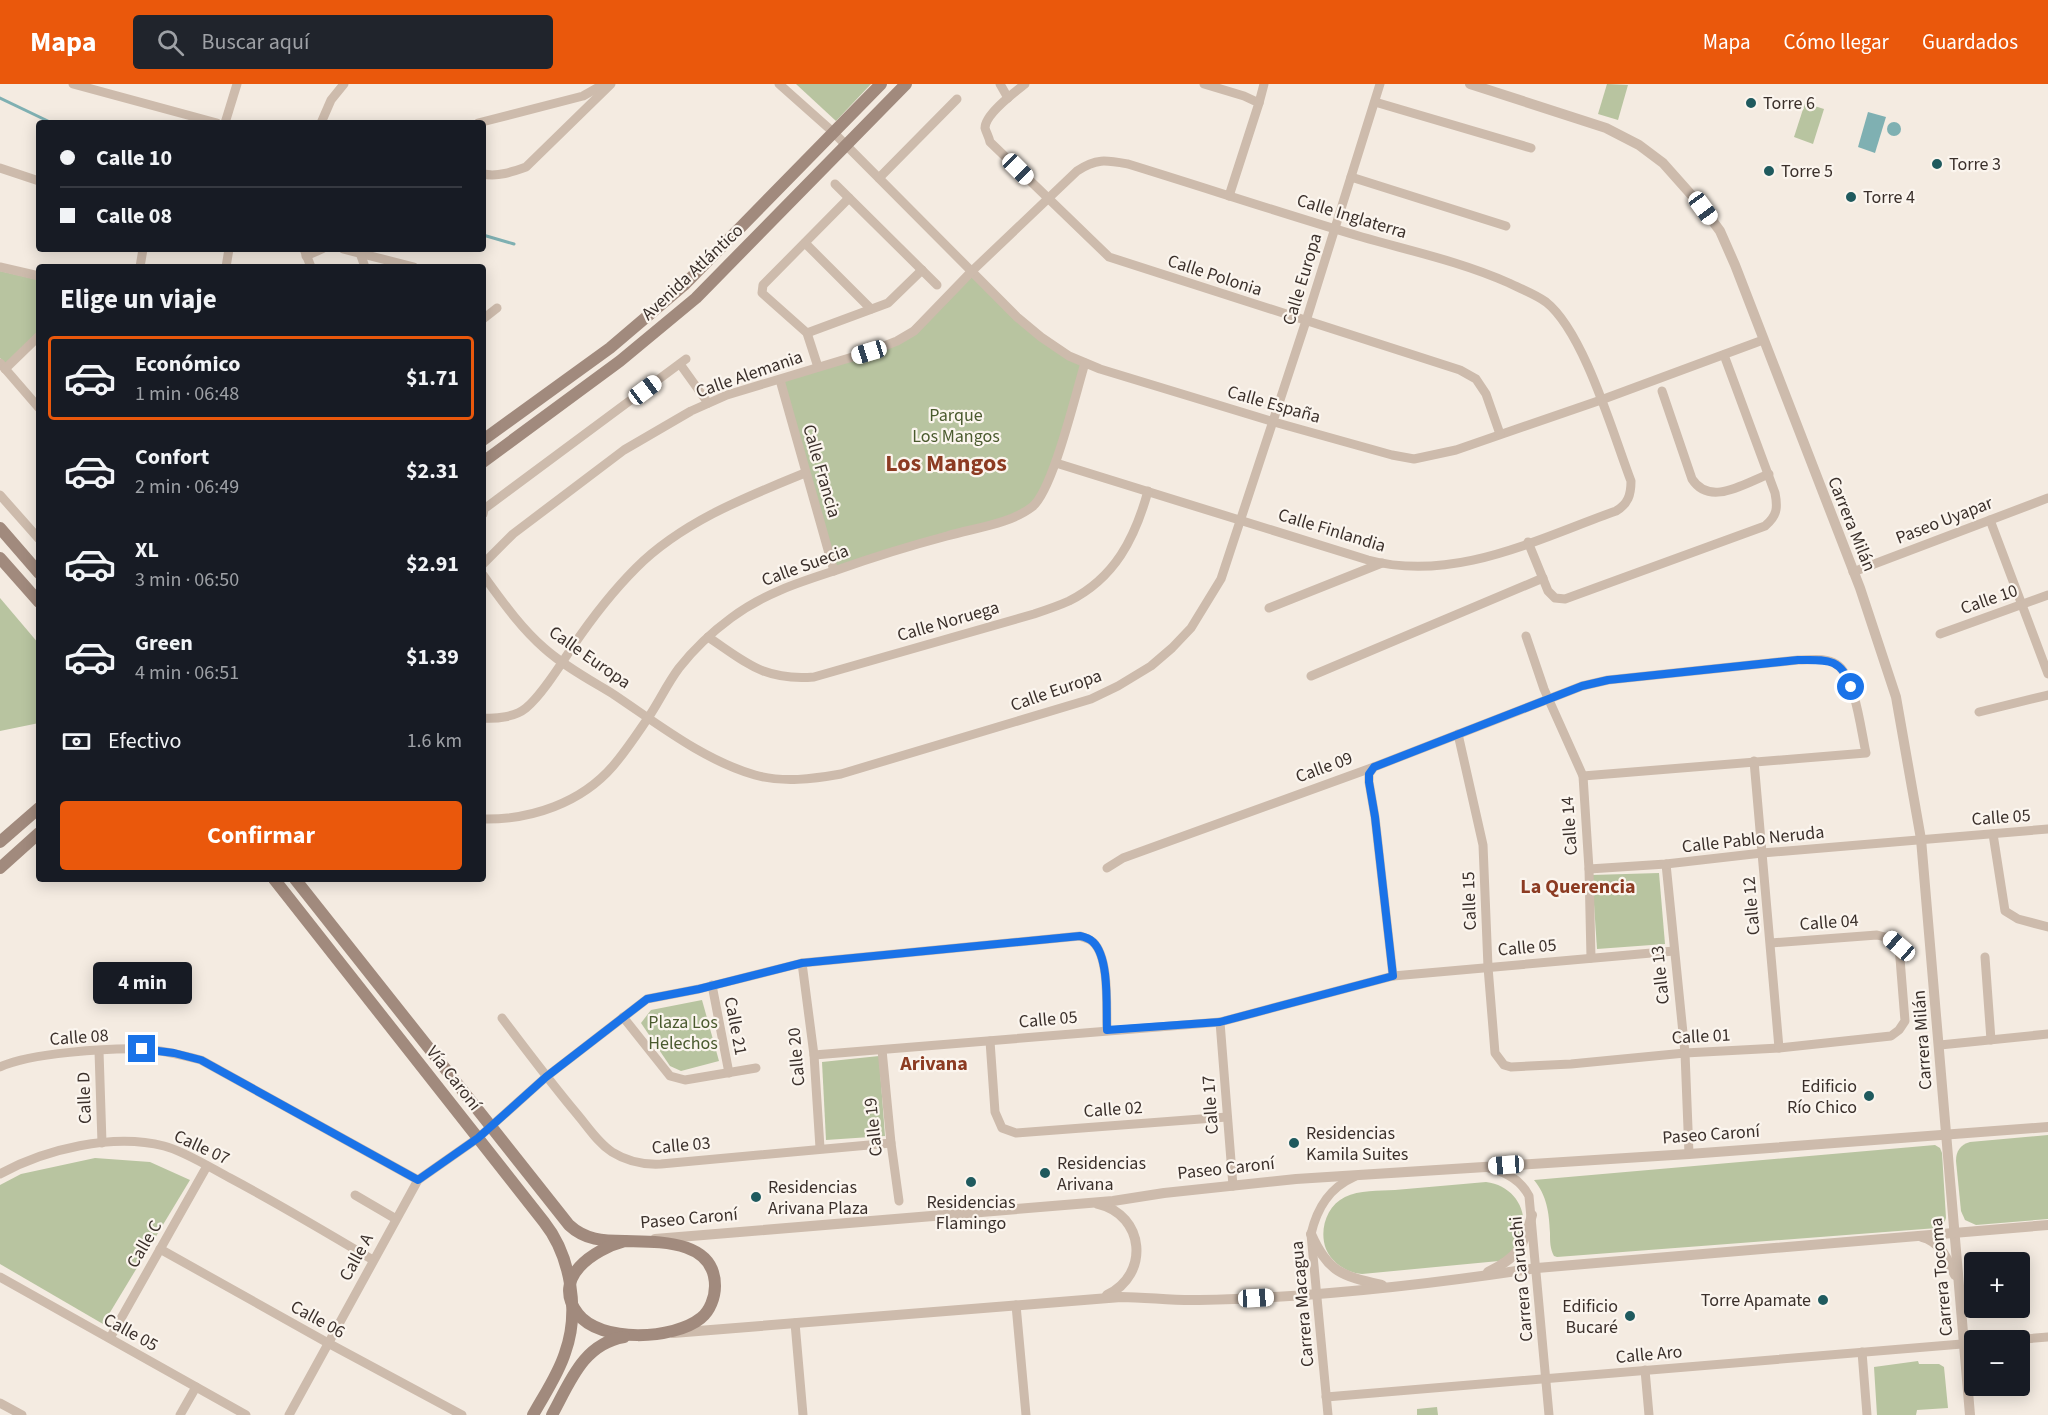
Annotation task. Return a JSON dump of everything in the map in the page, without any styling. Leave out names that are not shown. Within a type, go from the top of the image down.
[{"type":"main road","name":"Avenida Atlántico","points":[[486,438],[610,348],[684,285],[881,84]]},
{"type":"main road","name":"Avenida Atlántico","points":[[486,460],[620,361],[696,298],[906,84]]},
{"type":"main road","points":[[0,528],[36,570]]},
{"type":"main road","points":[[0,558],[36,599]]},
{"type":"main road","points":[[0,842],[36,811]]},
{"type":"main road","points":[[0,868],[36,836]]},
{"type":"main road","name":"Vía Caroní","points":[[276,882],[550,1229],[566,1265],[571,1324],[566,1351],[533,1415]]},
{"type":"main road","name":"Vía Caroní","points":[[297,882],[562,1217],[575,1231],[598,1240],[624,1241]]},
{"type":"main road","name":"Paseo Caroní","points":[[624,1241],[669,1243],[693,1250],[709,1264],[715,1280],[714,1296],[711,1305],[701,1318],[680,1328],[646,1335],[616,1333],[596,1328],[581,1318],[570,1298],[573,1274],[581,1263],[601,1249],[624,1241]]},
{"type":"main road","points":[[552,1415],[577,1369],[591,1351],[615,1339],[646,1335]]},
{"type":"street","points":[[73,84],[206,120]]},
{"type":"street","points":[[226,120],[237,84]]},
{"type":"street","points":[[322,120],[331,100],[344,84]]},
{"type":"street","points":[[486,121],[583,96],[604,84]]},
{"type":"street","points":[[486,174],[510,173],[526,167],[611,84]]},
{"type":"street","name":"Calle España","points":[[779,84],[833,132],[1041,337],[1069,356],[1100,369],[1392,455],[1414,459],[1456,450],[1601,400],[1763,340]]},
{"type":"street","points":[[1000,84],[1008,98],[1025,84]]},
{"type":"street","points":[[1204,84],[1259,103]]},
{"type":"street","points":[[1229,196],[1264,84]]},
{"type":"street","name":"Calle Europa","points":[[486,579],[522,627],[546,650],[701,752],[757,776],[809,779],[841,774],[1091,699],[1118,686],[1151,666],[1172,648],[1191,628],[1221,579],[1274,422],[1380,84]]},
{"type":"street","name":"Carrera Milán","points":[[1470,84],[1606,128],[1639,145],[1663,163],[1720,231],[1873,624],[1896,697],[1921,839],[1946,1136]]},
{"type":"street","name":"Calle Polonia","points":[[1008,98],[993,112],[986,123],[985,129],[990,142],[1109,257],[1460,370],[1476,379],[1486,394],[1500,434]]},
{"type":"street","points":[[879,178],[957,99]]},
{"type":"street","points":[[1375,102],[1531,148]]},
{"type":"street","name":"Calle Inglaterra","points":[[972,271],[1083,166],[1090,162],[1107,160],[1128,164],[1335,229],[1478,270],[1522,289],[1545,302],[1574,337],[1601,400],[1630,481],[1629,499]]},
{"type":"street","points":[[0,168],[36,180]]},
{"type":"street","points":[[1351,177],[1506,226]]},
{"type":"street","points":[[835,184],[937,285]]},
{"type":"street","points":[[818,367],[807,333],[762,293],[764,285],[849,198]]},
{"type":"street","points":[[805,243],[871,309]]},
{"type":"street","points":[[356,252],[402,264]]},
{"type":"street","points":[[360,253],[364,264]]},
{"type":"street","points":[[0,267],[36,275]]},
{"type":"street","points":[[807,333],[888,303],[922,270]]},
{"type":"street","name":"Calle Alemania","points":[[486,561],[513,534],[624,450],[691,411],[727,395],[869,352],[905,336],[914,331],[972,271]]},
{"type":"street","points":[[486,316],[496,308]]},
{"type":"street","points":[[36,338],[3,366],[36,404]]},
{"type":"street","points":[[1528,542],[1551,595],[1565,599],[1766,526],[1776,514],[1778,506],[1769,474],[1724,355]]},
{"type":"street","points":[[486,508],[683,362],[708,403]]},
{"type":"street","name":"Calle Suecia","points":[[486,819],[505,820],[535,813],[582,794],[613,766],[678,669],[697,646],[756,601],[783,588],[896,550],[1022,513],[1035,506],[1043,494],[1056,463],[1085,363]]},
{"type":"street","name":"Calle Francia","points":[[780,380],[834,571]]},
{"type":"street","points":[[1662,391],[1696,486],[1704,491],[1720,493],[1769,474]]},
{"type":"street","name":"Calle Finlandia","points":[[1056,463],[1382,563],[1422,567],[1451,565],[1487,557],[1616,511],[1623,507],[1629,499]]},
{"type":"street","points":[[486,718],[511,715],[526,708],[563,661],[585,628],[636,568],[667,544],[712,514],[805,472]]},
{"type":"street","name":"Calle Noruega","points":[[708,637],[753,667],[792,679],[814,677],[1034,614],[1069,601],[1094,585],[1113,566],[1138,525],[1148,491]]},
{"type":"street","points":[[0,495],[36,537]]},
{"type":"street","name":"Paseo Uyapar","points":[[1853,572],[2048,498]]},
{"type":"street","points":[[1990,520],[2048,674]]},
{"type":"street","points":[[1269,608],[1382,563]]},
{"type":"street","points":[[1311,676],[1543,578]]},
{"type":"street","name":"Calle 10","points":[[1940,634],[2048,595]]},
{"type":"street","name":"Calle 14","points":[[1526,636],[1549,698],[1583,776],[1589,869],[1591,958]]},
{"type":"street","name":"Calle 09","points":[[1107,868],[1123,858],[1374,767],[1582,686],[1638,676],[1798,660],[1825,660],[1837,664],[1847,675],[1851,687],[1866,753],[1754,761]]},
{"type":"street","points":[[1979,712],[2048,695]]},
{"type":"street","name":"Calle 15","points":[[1458,734],[1483,844],[1488,967],[1495,1053],[1504,1065]]},
{"type":"street","points":[[1583,776],[1754,761]]},
{"type":"street","name":"Calle 12","points":[[1754,761],[1779,1048]]},
{"type":"street","points":[[1374,767],[1369,774],[1369,782],[1393,976]]},
{"type":"street","name":"Calle 05","points":[[1921,839],[2048,830]]},
{"type":"street","points":[[1993,834],[2005,911],[2018,919],[2048,927]]},
{"type":"street","name":"Calle Pablo Neruda","points":[[1589,869],[1666,864],[1921,839]]},
{"type":"street","name":"Calle 13","points":[[1666,864],[1685,1053],[1689,1154]]},
{"type":"street","name":"Calle 04","points":[[1771,943],[1877,935],[1889,938],[1899,946],[1905,1021],[1899,1030]]},
{"type":"street","points":[[491,1127],[546,1077],[647,999],[712,986],[802,963],[1080,936],[1092,940],[1099,949],[1104,965],[1107,1030]]},
{"type":"street","name":"Calle 05","points":[[814,1056],[1220,1022],[1393,976],[1674,951]]},
{"type":"street","points":[[1985,957],[1991,1040]]},
{"type":"street","name":"Calle 20","points":[[802,963],[814,1056],[820,1148]]},
{"type":"street","name":"Calle 21","points":[[712,986],[729,1073]]},
{"type":"street","points":[[623,1017],[670,1076],[685,1080],[756,1068]]},
{"type":"street","name":"Calle 03","points":[[502,1018],[595,1137],[610,1151],[629,1161],[645,1165],[891,1143]]},
{"type":"street","name":"Calle 17","points":[[1220,1022],[1233,1186]]},
{"type":"street","name":"Calle 01","points":[[1504,1065],[1511,1067],[1571,1064],[1685,1053],[1779,1048],[1891,1036],[1899,1030]]},
{"type":"street","points":[[1940,1045],[2048,1034]]},
{"type":"street","name":"Calle 02","points":[[990,1041],[995,1112],[1002,1128],[1016,1133],[1227,1117]]},
{"type":"street","name":"Calle 08","points":[[0,1067],[40,1056],[142,1049],[174,1053],[201,1060],[418,1180]]},
{"type":"street","name":"Calle 19","points":[[882,1050],[899,1201]]},
{"type":"street","name":"Calle D","points":[[99,1051],[102,1143]]},
{"type":"street","name":"Calle A","points":[[289,1415],[418,1180],[491,1127]]},
{"type":"street","name":"Paseo Caroní","points":[[624,1241],[1091,1203],[1296,1179],[1689,1154],[2048,1127]]},
{"type":"street","name":"Carrera Tocoma","points":[[1946,1136],[1958,1281],[1967,1330]]},
{"type":"street","name":"Calle 07","points":[[0,1174],[20,1163],[59,1150],[102,1143],[133,1142],[165,1146],[287,1209],[374,1260]]},
{"type":"street","name":"Calle C","points":[[110,1338],[207,1166]]},
{"type":"street","name":"Carrera Caruachi","points":[[1484,1167],[1507,1174],[1525,1188],[1529,1196],[1549,1415]]},
{"type":"street","name":"Carrera Macagua","points":[[1328,1415],[1311,1234],[1319,1210],[1332,1190],[1342,1182],[1359,1175]]},
{"type":"street","points":[[355,1195],[396,1219]]},
{"type":"street","points":[[1091,1203],[1111,1208],[1119,1213],[1131,1228],[1137,1245],[1135,1264],[1127,1280],[1114,1292],[1095,1299]]},
{"type":"street","points":[[1477,1278],[1502,1265],[1521,1249],[1532,1215]]},
{"type":"street","name":"Paseo Caroní","points":[[646,1335],[1095,1299],[1144,1297],[1195,1300],[1317,1295],[1477,1278],[1537,1268],[2048,1225]]},
{"type":"street","points":[[1311,1234],[1318,1251],[1333,1268],[1358,1280],[1392,1287]]},
{"type":"street","points":[[1913,1235],[1934,1242],[1945,1255],[1958,1281]]},
{"type":"street","name":"Calle 06","points":[[160,1249],[462,1415]]},
{"type":"street","name":"Calle 05","points":[[0,1277],[246,1415]]},
{"type":"street","points":[[1016,1305],[1026,1415]]},
{"type":"street","points":[[795,1323],[803,1415]]},
{"type":"street","points":[[2030,1338],[2048,1337]]},
{"type":"street","name":"Calle Aro","points":[[1326,1397],[1964,1344]]},
{"type":"street","points":[[1862,1352],[1867,1415]]},
{"type":"street","points":[[1645,1370],[1649,1415]]},
{"type":"street","points":[[180,1415],[196,1387]]},
{"type":"street","name":"Carrera Tocoma","points":[[1970,1396],[1970,1415]]},
{"type":"street","points":[[0,1403],[22,1415]]},
{"type":"green space","points":[[796,84],[871,84],[836,121]]},
{"type":"green space","points":[[1607,84],[1628,85],[1618,120],[1598,114]]},
{"type":"green space","points":[[1805,103],[1824,109],[1813,144],[1794,137]]},
{"type":"green space","points":[[0,271],[36,279],[36,335],[6,364],[0,358]]},
{"type":"green space","name":"Parque Los Mangos","points":[[972,271],[1017,317],[1085,363],[1043,494],[1022,513],[834,571],[780,380],[897,341]]},
{"type":"green space","points":[[0,598],[36,640],[36,724],[0,731]]},
{"type":"green space","points":[[1659,873],[1665,944],[1597,949],[1592,875]]},
{"type":"green space","name":"Plaza Los Helechos","points":[[702,1000],[719,1061],[681,1071],[670,1066],[641,1023],[651,1010]]},
{"type":"green space","points":[[879,1056],[885,1136],[826,1140],[822,1062]]},
{"type":"green space","points":[[2048,1135],[2048,1219],[1976,1225],[1965,1220],[1961,1211],[1956,1161],[1961,1147],[1970,1142]]},
{"type":"green space","points":[[1935,1145],[1942,1153],[1946,1218],[1943,1226],[1937,1228],[1557,1257],[1554,1256],[1551,1248],[1546,1205],[1542,1192],[1534,1180]]},
{"type":"green space","points":[[95,1158],[150,1162],[190,1180],[103,1324],[0,1264],[0,1185],[21,1174]]},
{"type":"green space","points":[[1486,1182],[1508,1191],[1521,1207],[1523,1218],[1520,1239],[1513,1251],[1499,1261],[1362,1274],[1351,1272],[1341,1266],[1332,1259],[1326,1249],[1323,1235],[1326,1220],[1333,1206],[1345,1197],[1369,1191]]},
{"type":"green space","points":[[1918,1361],[1919,1364],[1939,1364],[1944,1367],[1948,1408],[1917,1410],[1916,1415],[1877,1415],[1874,1367]]},
{"type":"green space","points":[[1437,1407],[1438,1415],[1417,1415],[1417,1409]]},
{"type":"water","points":[[1868,112],[1886,117],[1875,153],[1858,147]]},
{"type":"water","points":[[1894,122],[1899,124],[1901,129],[1899,134],[1894,136],[1889,134],[1887,129],[1889,124]]},
{"type":"waterway","points":[[0,98],[46,120]]},
{"type":"waterway","points":[[486,236],[514,244]]},
{"type":"place","name":"Torre 6","points":[[1751,103]]},
{"type":"place","name":"Torre 3","points":[[1937,164]]},
{"type":"place","name":"Torre 5","points":[[1769,171]]},
{"type":"place","name":"Torre 4","points":[[1851,197]]},
{"type":"place","name":"Edificio Río Chico","points":[[1869,1096]]},
{"type":"place","name":"Residencias Kamila Suites","points":[[1294,1143]]},
{"type":"place","name":"Residencias Arivana","points":[[1045,1173]]},
{"type":"place","name":"Residencias Flamingo","points":[[971,1182]]},
{"type":"place","name":"Residencias Arivana Plaza","points":[[756,1197]]},
{"type":"place","name":"Torre Apamate","points":[[1823,1300]]},
{"type":"place","name":"Edificio Bucaré","points":[[1630,1316]]},
{"type":"district","name":"Los Mangos","points":[[946,463]]},
{"type":"district","name":"La Querencia","points":[[1578,886]]},
{"type":"district","name":"Arivana","points":[[934,1063]]},
{"type":"route","points":[[142,1049],[174,1053],[201,1060],[418,1180],[478,1138],[546,1077],[647,999],[699,989],[802,963],[1080,936],[1092,940],[1099,949],[1104,965],[1107,1030],[1220,1022],[1393,976],[1369,782],[1369,774],[1374,767],[1582,686],[1608,680],[1798,660],[1825,660],[1837,664],[1847,675],[1851,687]]}]
